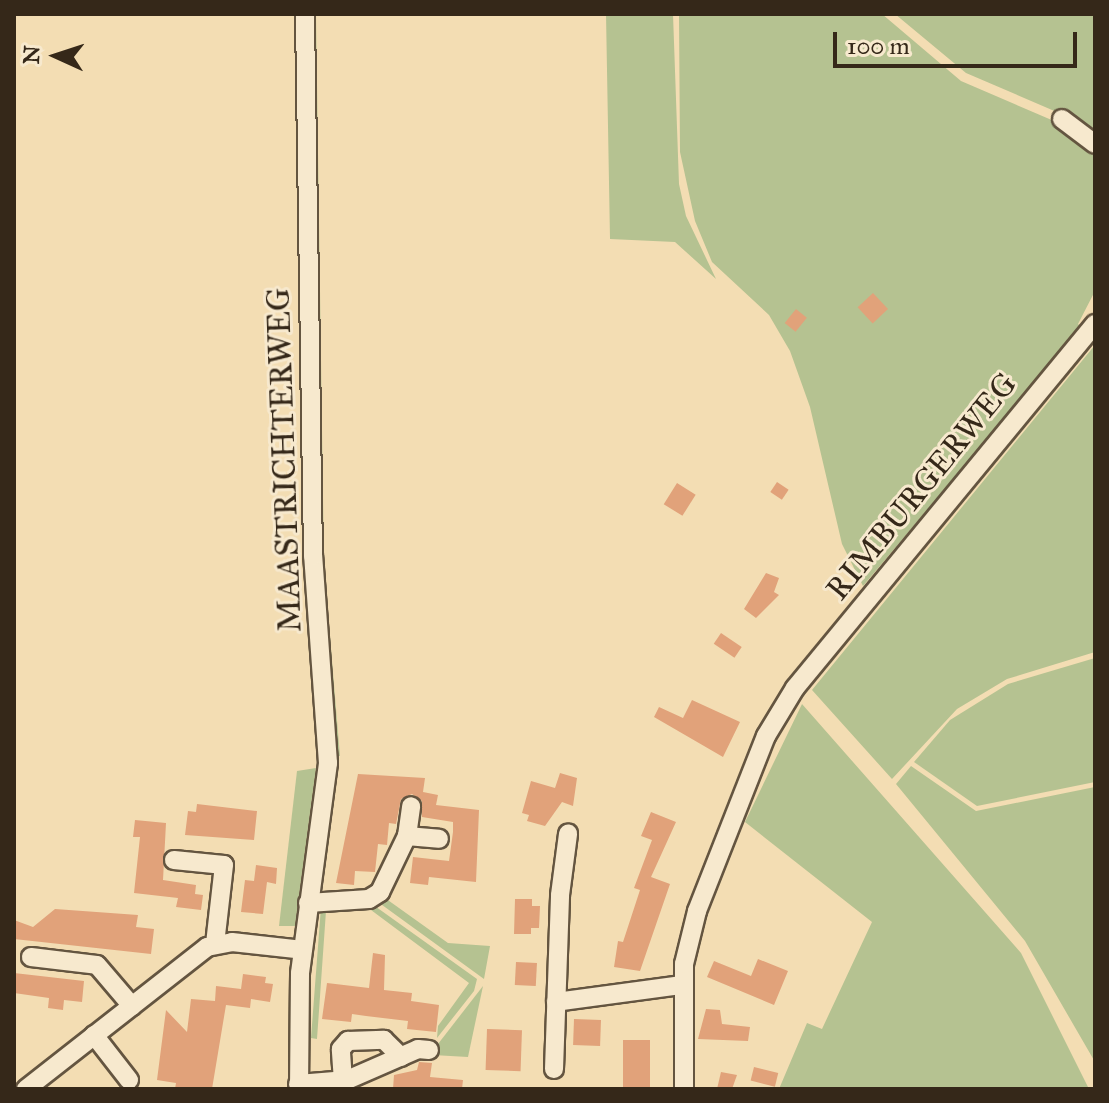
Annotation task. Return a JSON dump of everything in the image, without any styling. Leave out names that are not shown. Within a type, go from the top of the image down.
[{"type":"street","name":"MAASTRICHTERWEG","points":[[305,14],[313,556],[328,728],[326,788],[303,950],[299,1087],[343,1081],[401,1057],[429,1050]]},
{"type":"street","points":[[1062,119],[1095,144]]},
{"type":"street","name":"RIMBURGERWEG","points":[[684,1089],[681,985],[697,911],[731,818],[766,736],[795,688],[1095,324]]},
{"type":"street","points":[[308,903],[375,896],[407,836],[411,806]]},
{"type":"street","points":[[554,1069],[568,834]]},
{"type":"street","points":[[407,836],[439,839]]},
{"type":"street","points":[[174,860],[224,865],[215,944]]},
{"type":"street","points":[[26,1089],[215,944],[303,950]]},
{"type":"street","points":[[31,957],[97,965],[132,1006]]},
{"type":"street","points":[[556,1002],[681,985]]},
{"type":"street","points":[[94,1035],[129,1080]]},
{"type":"street","points":[[343,1081],[341,1049],[348,1041],[384,1040],[401,1057]]},
{"type":"green space","points":[[311,14],[316,14],[324,565],[340,756],[334,756],[321,551]]},
{"type":"green space","points":[[606,14],[673,14],[679,184],[686,216],[716,279],[675,242],[610,239]]},
{"type":"green space","points":[[679,14],[882,14],[961,81],[1054,121],[1095,150],[1095,291],[1078,324],[1081,327],[863,586],[842,544],[810,407],[790,351],[769,315],[712,262],[695,221],[680,152]]},
{"type":"green space","points":[[895,14],[1095,14],[1095,136],[1073,119],[966,73]]},
{"type":"green space","points":[[1095,345],[1095,652],[1007,679],[957,709],[892,779],[812,690]]},
{"type":"green space","points":[[1095,658],[1095,782],[977,806],[914,762],[950,720],[1008,684]]},
{"type":"green space","points":[[802,704],[1021,953],[1089,1089],[779,1089],[807,1023],[822,1029],[872,922],[745,822]]},
{"type":"green space","points":[[911,766],[976,811],[1095,787],[1095,1062],[1025,941],[896,784]]},
{"type":"green space","points":[[316,768],[295,926],[279,926],[297,771]]},
{"type":"green space","points":[[385,898],[448,943],[490,946],[484,979],[378,902]]},
{"type":"green space","points":[[372,904],[477,979],[474,991],[437,1038],[438,1026],[469,983],[371,910],[326,911],[317,1039],[311,1038],[321,907]]},
{"type":"green space","points":[[483,986],[468,1057],[433,1055],[438,1044]]},
{"type":"building","points":[[873,293],[888,309],[873,323],[858,307]]},
{"type":"building","points":[[796,309],[807,318],[796,332],[785,323]]},
{"type":"building","points":[[777,482],[789,490],[782,500],[770,492]]},
{"type":"building","points":[[677,483],[696,495],[682,516],[664,504]]},
{"type":"building","points":[[766,573],[779,578],[774,592],[779,595],[756,618],[744,609]]},
{"type":"building","points":[[721,633],[742,647],[734,658],[714,644]]},
{"type":"building","points":[[692,700],[740,722],[723,757],[654,717],[659,707],[683,718]]},
{"type":"building","points":[[560,773],[577,778],[573,806],[562,802],[545,826],[527,821],[529,815],[522,813],[531,781],[555,788]]},
{"type":"building","points":[[358,774],[425,778],[423,792],[438,795],[436,805],[479,810],[476,882],[429,877],[428,885],[410,883],[413,857],[449,861],[453,832],[453,822],[422,817],[422,801],[412,794],[401,799],[396,824],[389,823],[387,845],[378,844],[375,872],[355,871],[354,885],[336,883]]},
{"type":"building","points":[[197,804],[257,811],[254,840],[185,835],[188,811],[196,812]]},
{"type":"building","points":[[651,812],[676,822],[651,877],[670,884],[640,971],[614,967],[618,941],[623,942],[640,890],[634,888],[652,840],[641,836]]},
{"type":"building","points":[[135,820],[166,823],[163,880],[196,885],[195,894],[203,895],[201,910],[176,907],[178,898],[134,893],[140,837],[133,837]]},
{"type":"building","points":[[256,865],[277,868],[276,884],[267,882],[263,914],[241,912],[245,880],[254,881]]},
{"type":"building","points":[[515,899],[532,899],[532,906],[540,906],[539,928],[531,928],[531,934],[514,934]]},
{"type":"building","points":[[55,909],[138,915],[136,927],[154,929],[151,954],[14,939],[14,920],[33,927]]},
{"type":"building","points":[[373,953],[385,955],[384,990],[412,993],[411,1001],[439,1005],[436,1032],[407,1029],[408,1021],[352,1014],[351,1022],[322,1019],[327,983],[369,988]]},
{"type":"building","points":[[758,959],[788,971],[774,1005],[707,977],[714,961],[751,976]]},
{"type":"building","points":[[516,962],[537,963],[536,986],[515,985]]},
{"type":"building","points":[[14,973],[84,981],[82,1002],[64,1000],[63,1010],[48,1008],[49,998],[14,993]]},
{"type":"building","points":[[243,974],[266,977],[265,983],[273,984],[270,1002],[251,999],[250,1008],[226,1005],[212,1089],[175,1089],[176,1083],[157,1080],[166,1010],[187,1032],[191,999],[215,1001],[216,986],[241,989]]},
{"type":"building","points":[[706,1009],[720,1010],[722,1024],[750,1027],[748,1041],[698,1039]]},
{"type":"building","points":[[574,1019],[601,1020],[600,1046],[573,1045]]},
{"type":"building","points":[[487,1029],[522,1030],[521,1071],[486,1070]]},
{"type":"building","points":[[623,1040],[650,1040],[650,1089],[623,1089]]},
{"type":"building","points":[[419,1062],[432,1063],[430,1077],[463,1080],[462,1089],[393,1089],[394,1075],[417,1070]]},
{"type":"building","points":[[754,1067],[778,1073],[775,1087],[751,1081]]},
{"type":"building","points":[[721,1072],[737,1075],[732,1089],[717,1089]]}]
